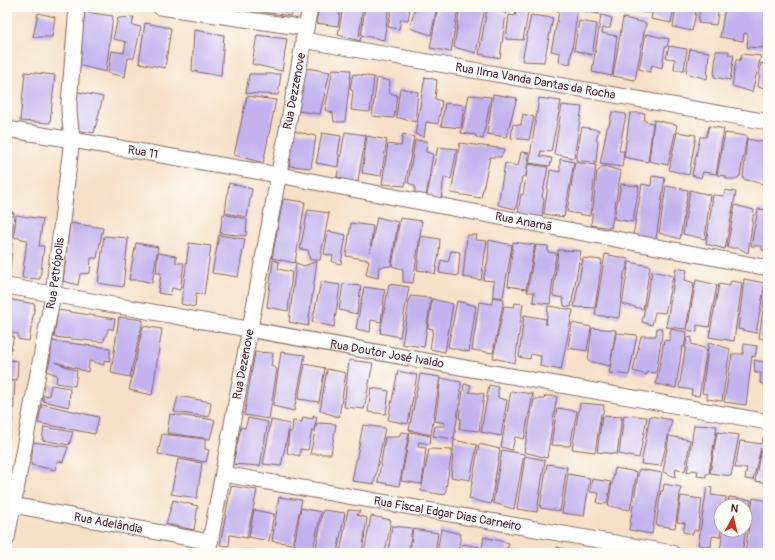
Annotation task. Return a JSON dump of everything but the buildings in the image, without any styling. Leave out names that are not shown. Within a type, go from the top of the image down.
[{"type":"street","name":"Rua Petrópolis","points":[[7,538],[10,505],[53,294],[72,139],[69,103],[77,7]]},
{"type":"street","name":"Rua Ilma Vanda Dantas da Rocha","points":[[160,7],[218,11],[305,34],[768,122]]},
{"type":"street","name":"Rua Dezzenove","points":[[279,175],[310,7]]},
{"type":"street","name":"Rua 11","points":[[7,129],[279,175]]},
{"type":"street","name":"Rua Anamã","points":[[279,175],[768,268]]},
{"type":"street","name":"Rua Dezenove","points":[[209,547],[279,175]]},
{"type":"street","name":"Rua Doutor José Ivaldo","points":[[7,286],[768,422]]},
{"type":"street","name":"Rua Fiscal Edgar Dias Carneiro","points":[[223,474],[672,553]]},
{"type":"street","name":"Rua Adelândia","points":[[10,505],[209,547]]}]
